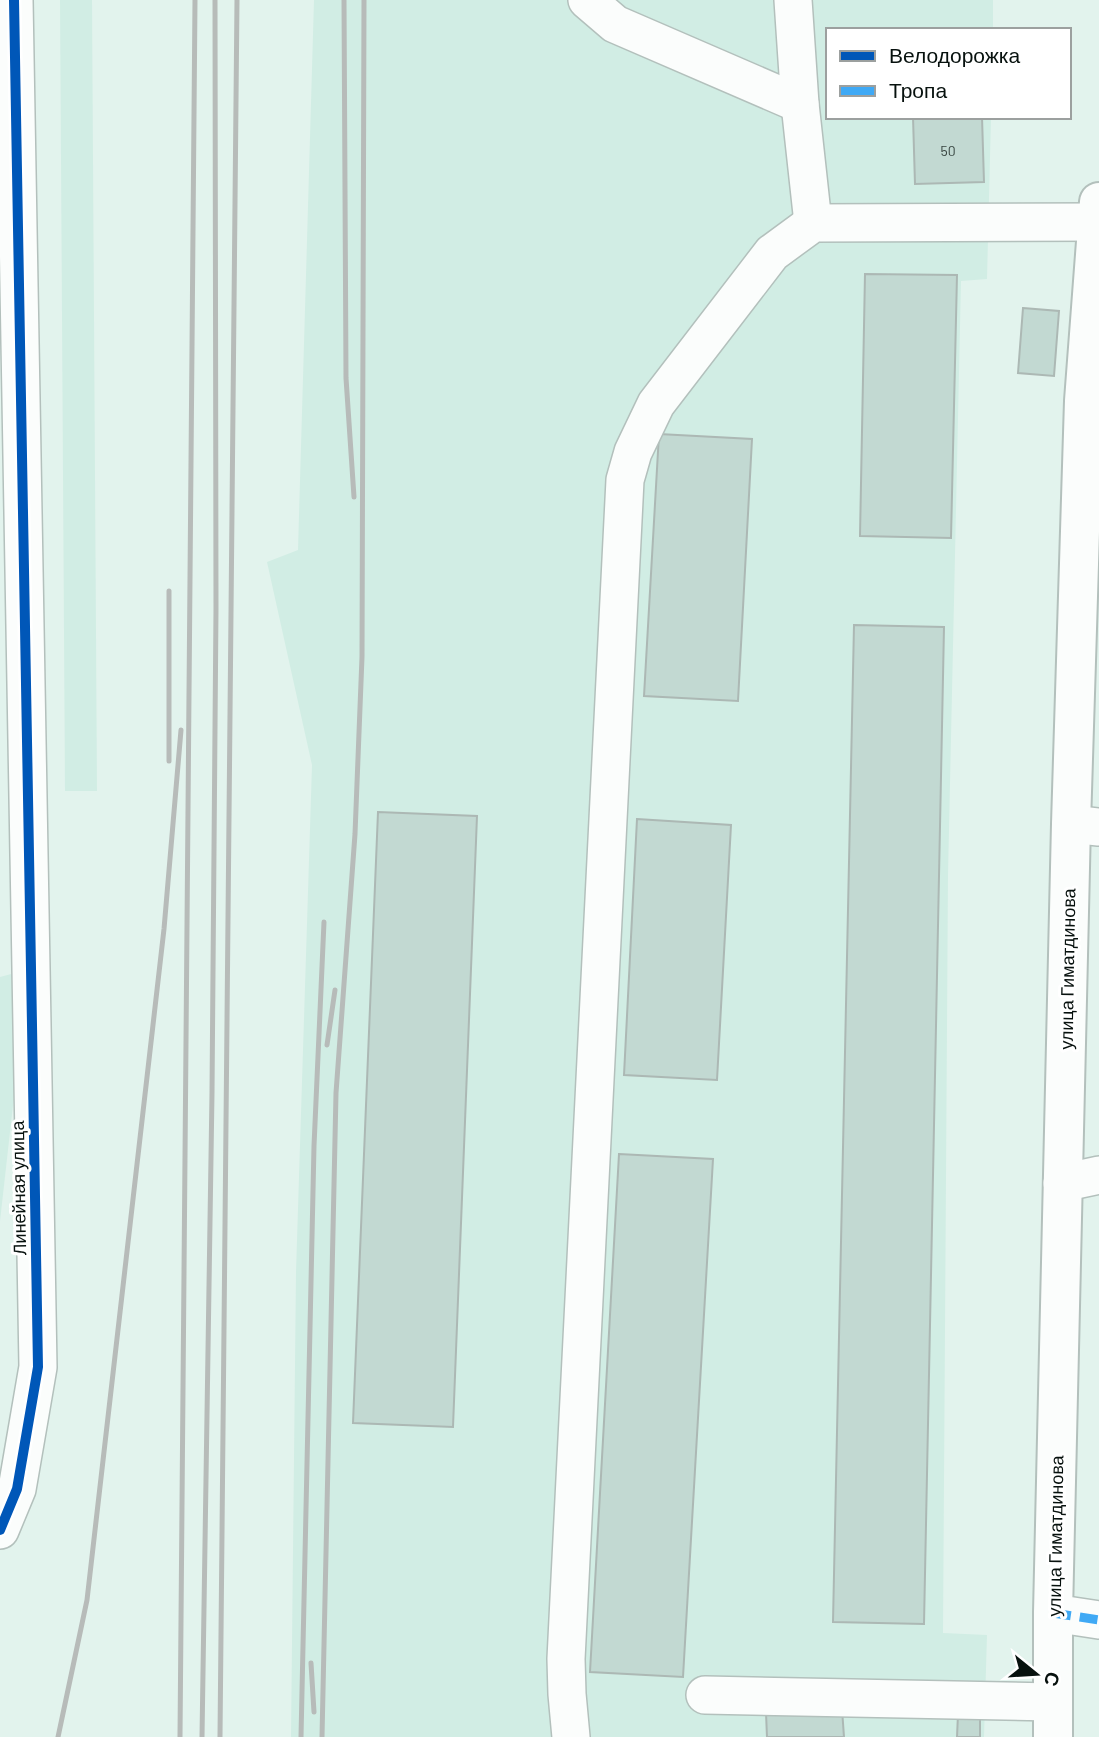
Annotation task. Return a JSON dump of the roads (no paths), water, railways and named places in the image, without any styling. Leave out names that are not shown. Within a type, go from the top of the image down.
[{"type":"main road","name":"улица Гиматдинова","points":[[1053,1720],[1053,1614],[1074,1191],[1085,825],[1090,550],[1084,401],[1098,215]]},
{"type":"street","name":"Линейная улица","points":[[0,1530],[18,1489],[38,1367],[7,93],[14,0]]},
{"type":"street","points":[[587,0],[615,24],[800,104]]},
{"type":"street","points":[[793,0],[800,104],[813,223]]},
{"type":"street","points":[[571,1737],[566,1660],[625,480],[633,452],[656,404],[772,253],[813,223],[1098,215]]},
{"type":"street","points":[[1074,1191],[1099,1175]]},
{"type":"street","points":[[1053,1614],[1099,1620]]},
{"type":"street","points":[[705,1695],[1053,1720]]},
{"type":"railway","points":[[180,1737],[195,0]]},
{"type":"railway","points":[[202,1737],[216,608],[215,0]]},
{"type":"railway","points":[[220,1737],[237,0]]},
{"type":"railway","points":[[344,0],[346,378],[354,497]]},
{"type":"railway","points":[[322,1737],[336,1093],[355,834],[362,657],[364,0]]},
{"type":"railway","points":[[169,591],[169,761]]},
{"type":"railway","points":[[58,1737],[87,1600],[164,929],[181,730]]},
{"type":"railway","points":[[301,1737],[314,1146],[324,922]]},
{"type":"railway","points":[[327,1045],[335,990]]},
{"type":"railway","points":[[311,1663],[314,1712]]}]
